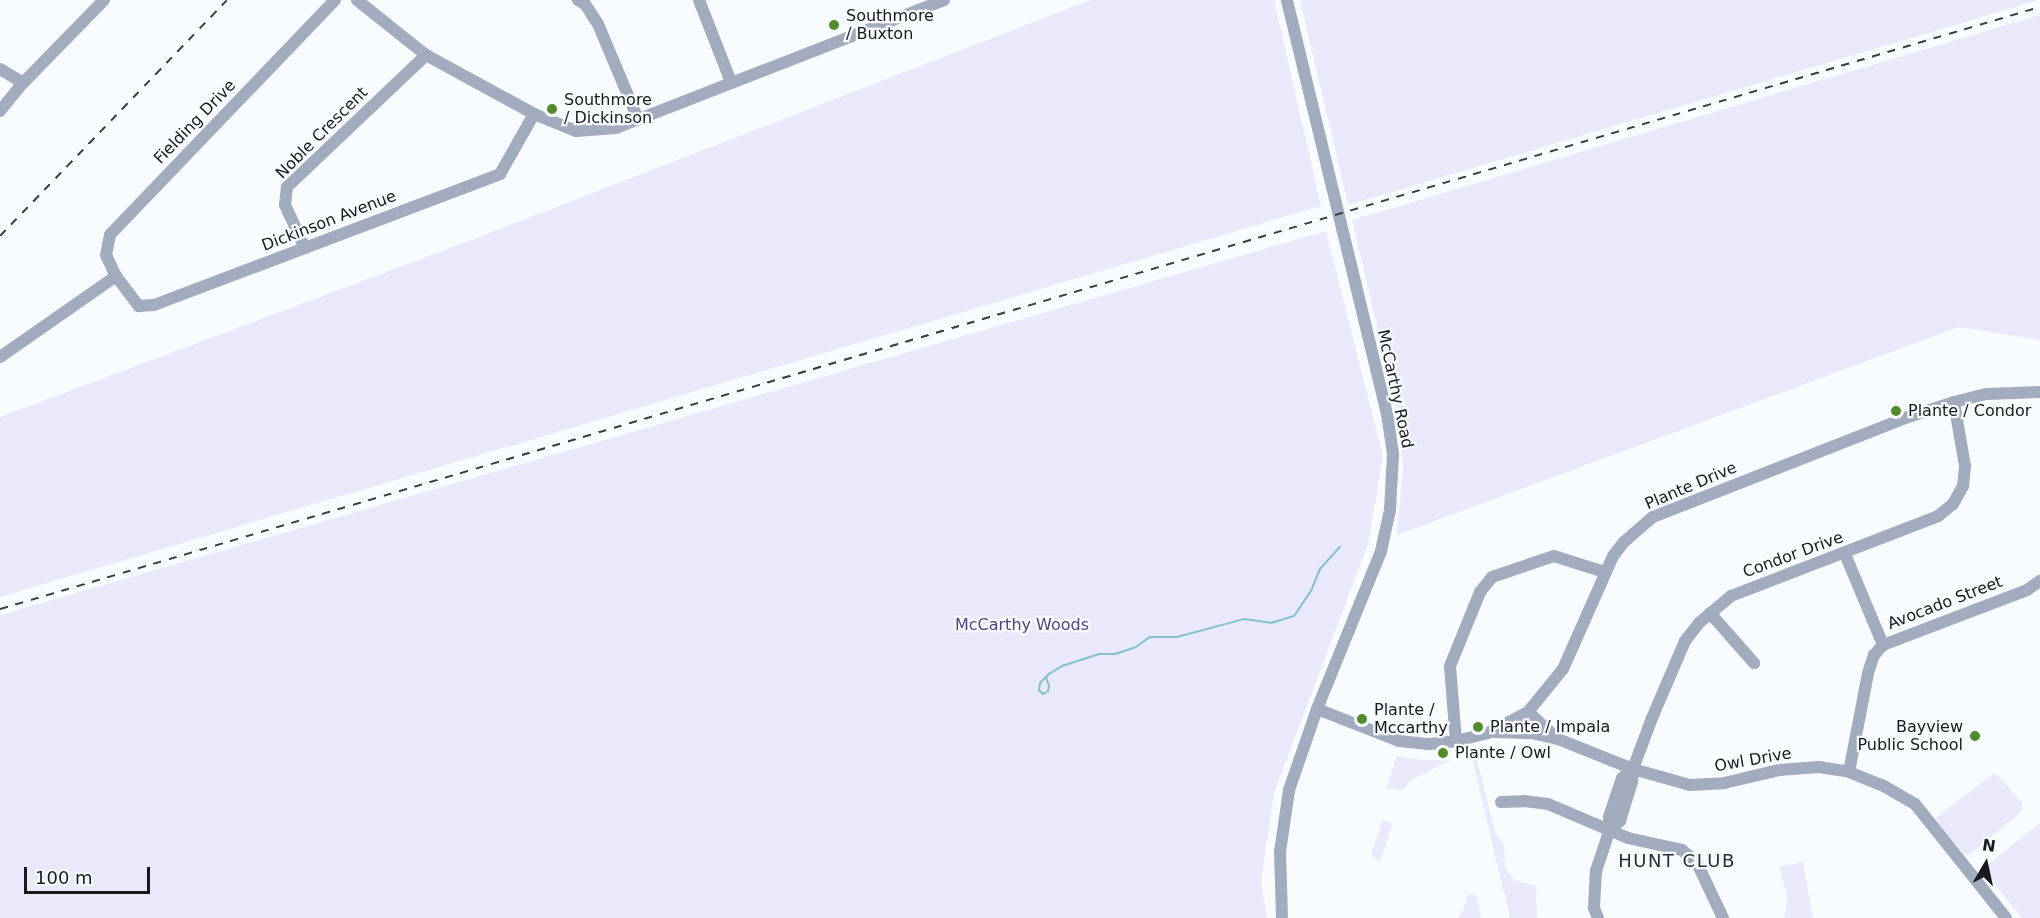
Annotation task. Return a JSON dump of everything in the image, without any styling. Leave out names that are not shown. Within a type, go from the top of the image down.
[{"type":"street","points":[[0,111],[23,83],[104,0]]},
{"type":"street","name":"Fielding Drive","points":[[116,276],[106,255],[110,235],[335,0]]},
{"type":"street","points":[[357,0],[426,55],[534,114],[576,131],[616,128],[944,0]]},
{"type":"street","points":[[578,0],[585,4],[598,24],[638,119]]},
{"type":"street","points":[[699,0],[731,82]]},
{"type":"street","name":"McCarthy Road","points":[[1282,918],[1281,839],[1289,790],[1317,709],[1386,531],[1390,510],[1393,454],[1387,414],[1287,0]]},
{"type":"street","name":"Noble Crescent","points":[[304,248],[285,206],[287,187],[426,55]]},
{"type":"street","points":[[0,69],[23,83]]},
{"type":"street","name":"Dickinson Avenue","points":[[116,276],[139,306],[146,307],[500,174],[534,114]]},
{"type":"street","points":[[0,357],[116,276]]},
{"type":"street","name":"Plante Drive","points":[[1317,709],[1400,741],[1430,744],[1456,741],[1488,733],[1528,712],[1563,669],[1604,572],[1624,542],[1653,517],[1908,417],[1954,402],[1987,394],[2040,392]]},
{"type":"street","name":"Condor Drive","points":[[1598,918],[1594,908],[1596,871],[1610,829],[1620,821],[1632,782],[1633,769],[1685,641],[1698,622],[1731,596],[1845,554],[1938,516],[1953,504],[1963,486],[1965,466],[1954,402]]},
{"type":"street","points":[[1845,554],[1883,645]]},
{"type":"street","points":[[1456,741],[1450,666],[1480,592],[1492,577],[1554,556],[1604,572]]},
{"type":"street","name":"Avocado Street","points":[[1849,772],[1868,673],[1874,655],[1883,645],[2027,590],[2040,581]]},
{"type":"street","points":[[1710,613],[1754,663]]},
{"type":"street","name":"Owl Drive","points":[[1528,712],[1558,739]]},
{"type":"street","name":"Owl Drive","points":[[1488,733],[1532,733],[1558,739],[1633,769],[1690,785],[1724,783],[1779,770],[1819,767],[1849,772],[1915,804],[2006,918]]},
{"type":"street","points":[[1501,802],[1524,801],[1548,804],[1628,838],[1682,850],[1696,863],[1723,918]]},
{"type":"green space","points":[[1090,0],[1274,0],[1321,206],[0,597],[0,417],[469,241]]},
{"type":"green space","points":[[1300,0],[2039,0],[1348,205]]},
{"type":"green space","points":[[2040,15],[2040,340],[1959,327],[1397,535],[1403,466],[1397,411],[1352,220]]},
{"type":"green space","name":"McCarthy Woods","points":[[1326,231],[1383,457],[1368,544],[1274,793],[1261,881],[1267,918],[0,918],[0,615]]},
{"type":"green space","points":[[1475,753],[1496,834],[1504,845],[1505,868],[1514,880],[1536,886],[1537,918],[1510,918],[1471,754]]},
{"type":"green space","points":[[1397,756],[1422,760],[1451,760],[1411,780],[1403,790],[1386,789]]},
{"type":"green space","points":[[1993,774],[1998,775],[2022,803],[2022,811],[1970,854],[1965,855],[1937,823],[1937,817]]},
{"type":"green space","points":[[1382,820],[1393,823],[1380,862],[1371,856]]},
{"type":"green space","points":[[2040,823],[2040,918],[2022,918],[1982,869]]},
{"type":"green space","points":[[1803,862],[1813,918],[1784,918],[1788,897],[1779,867]]},
{"type":"green space","points":[[1476,894],[1481,918],[1458,918],[1464,909],[1467,895]]},
{"type":"waterway","points":[[1046,677],[1049,686],[1048,691],[1043,694],[1039,690],[1040,683],[1049,674],[1062,666],[1099,654],[1115,654],[1136,647],[1150,637],[1177,637],[1244,619],[1271,623],[1294,616],[1311,591],[1320,569],[1340,547]]},
{"type":"railway","points":[[0,236],[227,0]]},
{"type":"railway","points":[[0,609],[2040,7]]},
{"type":"place","name":"Southmore / Buxton","points":[[834,25]]},
{"type":"place","name":"Southmore / Dickinson","points":[[552,109]]},
{"type":"place","name":"Plante / Condor","points":[[1896,411]]},
{"type":"place","name":"Plante / Mccarthy","points":[[1362,719]]},
{"type":"place","name":"Plante / Impala","points":[[1478,727]]},
{"type":"place","name":"Bayview Public School","points":[[1975,736]]},
{"type":"place","name":"Plante / Owl","points":[[1443,753]]},
{"type":"district","name":"HUNT CLUB","points":[[1677,861]]}]
